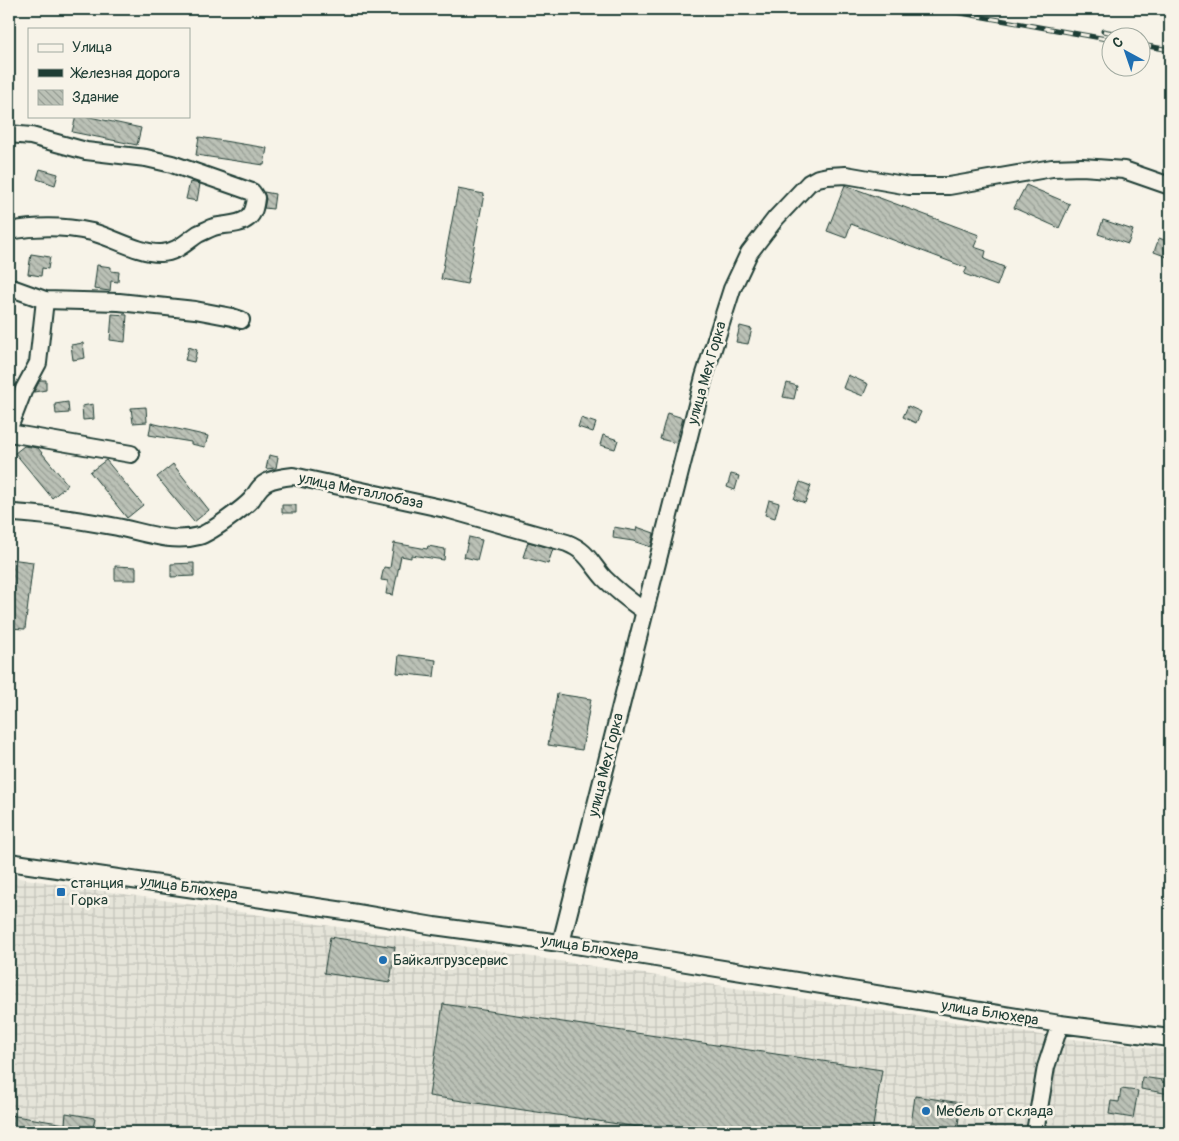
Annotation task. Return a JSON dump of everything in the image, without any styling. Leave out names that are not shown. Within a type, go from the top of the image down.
[{"type":"street","points":[[9,134],[31,136],[86,151],[146,158],[172,164],[252,192],[256,198],[253,213],[244,221],[237,224],[216,226],[198,234],[173,250],[160,253],[139,249],[92,232],[55,227],[34,227],[9,231]]},
{"type":"street","name":"улица Мех Горка","points":[[561,943],[704,377],[732,289],[749,253],[776,218],[809,183],[828,176],[846,175],[909,186],[949,186],[1052,168],[1082,167],[1124,170],[1170,186]]},
{"type":"street","points":[[9,287],[45,300],[128,303],[195,310],[241,320]]},
{"type":"street","points":[[9,428],[24,389],[38,364],[45,300]]},
{"type":"street","points":[[9,433],[131,454]]},
{"type":"street","name":"улица Металлобаза","points":[[9,514],[59,516],[165,538],[201,536],[240,510],[252,499],[263,484],[269,480],[293,476],[450,510],[567,542],[580,548],[604,578],[627,599],[644,611]]},
{"type":"street","name":"улица Блюхера","points":[[9,862],[434,926],[561,943],[1060,1024],[1170,1038]]},
{"type":"street","points":[[1035,1132],[1046,1067],[1060,1024]]},
{"type":"shaded area","points":[[9,871],[19,878],[1054,1037],[1170,1050],[1170,1132],[9,1132]]},
{"type":"building","points":[[76,118],[94,118],[141,128],[137,145],[72,132]]},
{"type":"building","points":[[199,137],[267,148],[264,165],[196,155]]},
{"type":"building","points":[[40,169],[58,174],[55,185],[37,179]]},
{"type":"building","points":[[190,182],[200,184],[197,201],[186,199]]},
{"type":"building","points":[[845,185],[979,235],[974,247],[986,251],[984,259],[1004,267],[997,286],[964,274],[967,268],[851,224],[846,238],[827,231]]},
{"type":"building","points":[[1026,185],[1070,204],[1059,228],[1014,208]]},
{"type":"building","points":[[458,189],[484,194],[467,284],[441,279]]},
{"type":"building","points":[[264,192],[275,194],[273,209],[264,208],[266,199]]},
{"type":"building","points":[[1103,220],[1133,230],[1128,244],[1098,234]]},
{"type":"building","points":[[1159,238],[1170,242],[1170,258],[1154,252]]},
{"type":"building","points":[[31,254],[50,257],[48,269],[42,268],[41,276],[28,274]]},
{"type":"building","points":[[97,265],[111,267],[111,271],[119,272],[118,282],[111,281],[110,291],[94,289]]},
{"type":"building","points":[[112,314],[127,315],[125,342],[110,340]]},
{"type":"building","points":[[740,326],[752,329],[748,344],[736,342]]},
{"type":"building","points":[[83,343],[85,358],[73,360],[71,345]]},
{"type":"building","points":[[189,347],[197,350],[194,362],[185,360]]},
{"type":"building","points":[[848,375],[868,384],[863,396],[843,388]]},
{"type":"building","points":[[40,380],[46,380],[46,390],[34,392]]},
{"type":"building","points":[[787,383],[797,386],[794,399],[783,397]]},
{"type":"building","points":[[68,402],[69,413],[56,414],[55,404]]},
{"type":"building","points":[[93,404],[94,419],[83,420],[82,406]]},
{"type":"building","points":[[908,406],[921,412],[916,423],[903,417]]},
{"type":"building","points":[[146,407],[147,422],[133,423],[131,408]]},
{"type":"building","points":[[667,413],[683,418],[676,443],[660,439]]},
{"type":"building","points":[[581,418],[596,423],[593,432],[578,427]]},
{"type":"building","points":[[151,423],[208,436],[205,447],[191,444],[191,442],[149,435]]},
{"type":"building","points":[[603,435],[618,440],[615,449],[600,445]]},
{"type":"building","points":[[24,446],[38,448],[68,485],[52,498],[15,453]]},
{"type":"building","points":[[269,455],[278,457],[276,468],[266,469]]},
{"type":"building","points":[[106,460],[143,505],[127,518],[90,472]]},
{"type":"building","points":[[173,464],[209,510],[194,522],[157,477]]},
{"type":"building","points":[[731,474],[739,476],[735,490],[727,487]]},
{"type":"building","points":[[800,482],[811,486],[805,503],[794,499]]},
{"type":"building","points":[[769,500],[779,503],[775,518],[765,515]]},
{"type":"building","points":[[282,505],[296,505],[296,513],[282,513]]},
{"type":"building","points":[[614,527],[636,531],[637,527],[654,533],[651,547],[633,541],[613,538]]},
{"type":"building","points":[[469,537],[482,540],[477,560],[464,557]]},
{"type":"building","points":[[528,542],[553,549],[548,564],[523,557]]},
{"type":"building","points":[[394,543],[427,549],[428,546],[445,549],[444,560],[411,555],[411,558],[401,556],[393,595],[386,594],[388,581],[381,580],[384,567],[390,568]]},
{"type":"building","points":[[10,559],[33,562],[25,629],[9,628]]},
{"type":"building","points":[[194,563],[194,576],[171,577],[171,564]]},
{"type":"building","points":[[115,566],[136,567],[136,580],[115,580]]},
{"type":"building","points":[[399,655],[436,660],[434,677],[397,673]]},
{"type":"building","points":[[557,694],[591,699],[582,750],[548,745]]},
{"type":"building","points":[[330,937],[395,947],[390,983],[324,973]]},
{"type":"building","points":[[443,1004],[882,1070],[872,1132],[672,1132],[429,1096]]},
{"type":"building","points":[[1142,1077],[1162,1080],[1162,1082],[1170,1084],[1170,1094],[1141,1089]]},
{"type":"building","points":[[1121,1089],[1138,1091],[1133,1118],[1109,1114],[1111,1101],[1119,1102]]},
{"type":"building","points":[[915,1096],[961,1103],[957,1132],[910,1132]]},
{"type":"building","points":[[66,1113],[95,1118],[92,1132],[9,1132],[9,1115],[65,1124]]},
{"type":"railway","points":[[938,9],[1102,38]]},
{"type":"railway","points":[[1152,47],[1170,50]]},
{"type":"place","name":"станция Горка","points":[[61,892]]},
{"type":"place","name":"Байкалгрузсервис","points":[[383,960]]},
{"type":"place","name":"Мебель от склада","points":[[926,1111]]}]
